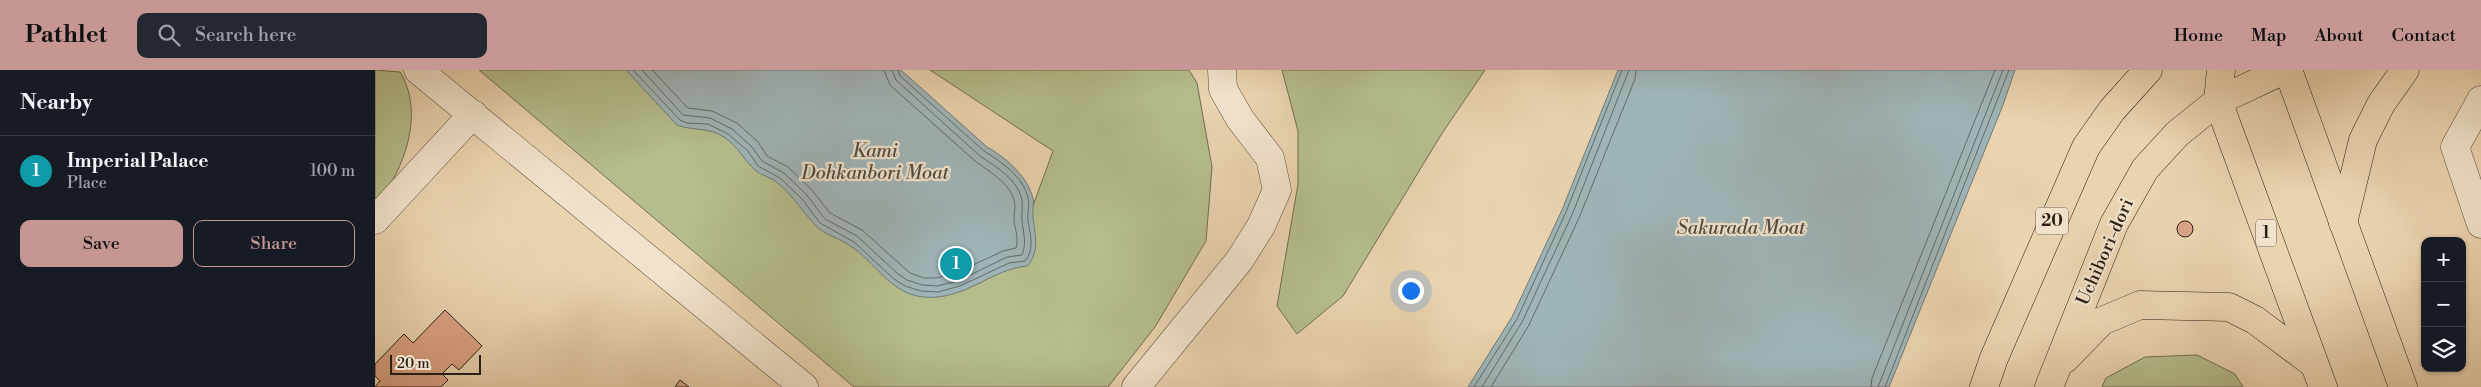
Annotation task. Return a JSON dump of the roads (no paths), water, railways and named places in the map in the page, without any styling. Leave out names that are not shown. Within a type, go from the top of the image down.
[{"type":"highway","name":"1","points":[[2221,70],[2217,101],[2318,376]]},
{"type":"highway","name":"Uchibori-dori","points":[[2052,378],[2114,224],[2145,169],[2177,134],[2217,101],[2286,70]]},
{"type":"highway","points":[[2286,70],[2403,387]]},
{"type":"highway","points":[[2343,222],[2363,140],[2381,104],[2405,70]]},
{"type":"highway","name":"20","points":[[1984,387],[1994,358],[2079,159],[2112,110],[2145,71]]},
{"type":"highway","points":[[2052,378],[2102,321],[2140,305],[2229,307],[2255,320],[2318,376]]},
{"type":"lane","points":[[418,70],[804,387]]},
{"type":"lane","points":[[1136,387],[1239,261],[1261,226],[1277,190],[1270,158],[1240,119],[1223,89],[1222,70]]},
{"type":"lane","points":[[2481,100],[2455,147],[2476,193],[2481,224]]},
{"type":"lane","points":[[375,220],[473,114]]},
{"type":"water","name":"Kami Dohkanbori Moat","points":[[626,70],[901,70],[987,147],[1007,161],[1025,180],[1033,201],[1036,243],[1034,255],[1027,266],[1001,273],[965,290],[938,297],[923,297],[911,294],[891,283],[849,245],[820,229],[783,188],[775,181],[755,170],[724,137],[707,130],[677,125]]},
{"type":"water","name":"Sakurada Moat","points":[[1618,70],[2015,70],[2003,105],[1889,387],[1468,387],[1512,317],[1562,210]]},
{"type":"place","name":"Imperial Palace","points":[[956,264]]}]
